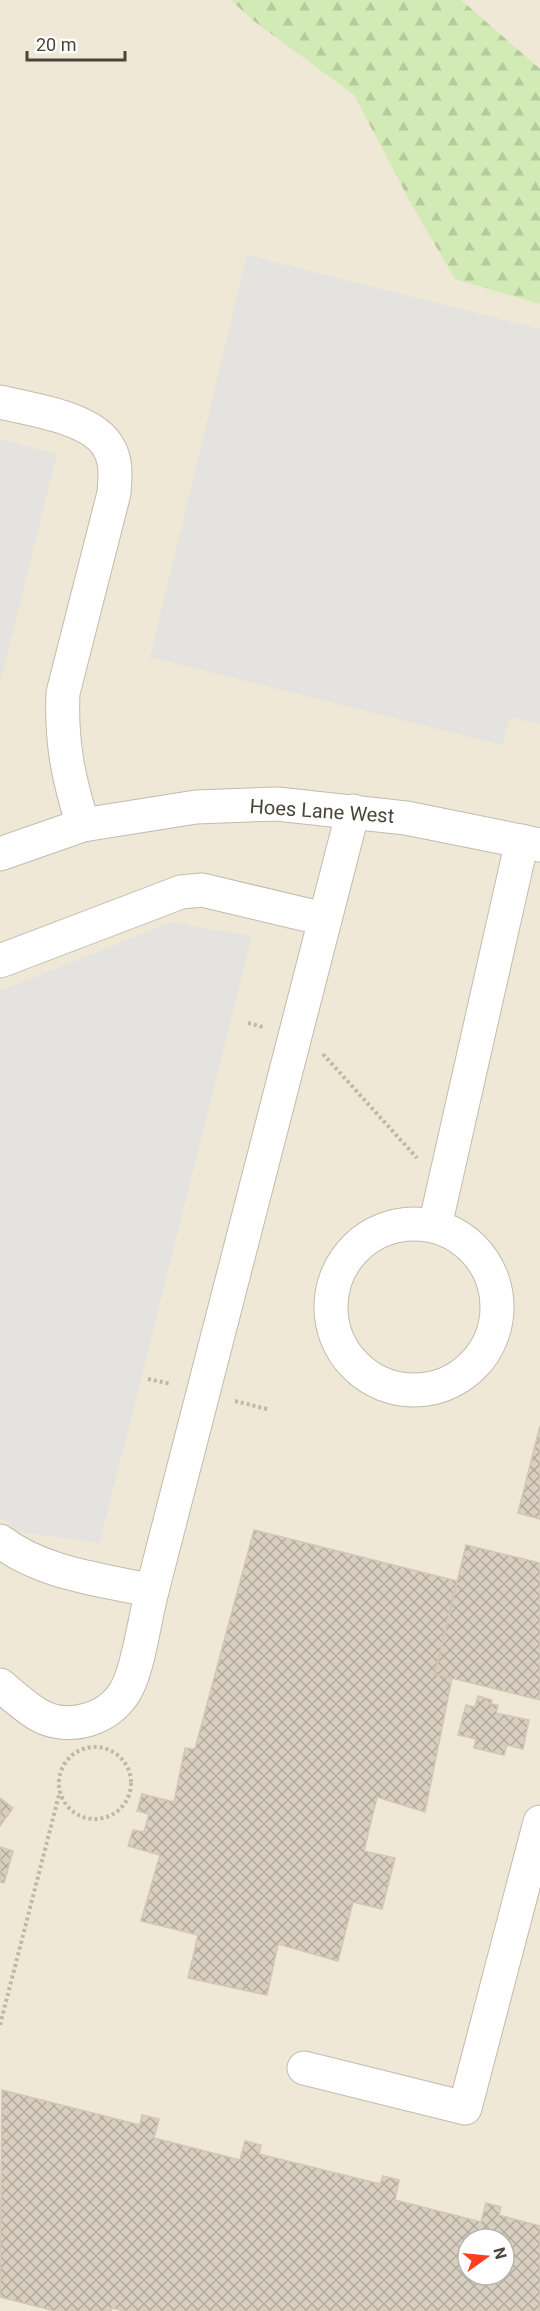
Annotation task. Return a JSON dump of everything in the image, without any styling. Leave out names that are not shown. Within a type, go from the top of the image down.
[{"type":"street","points":[[0,402],[74,421],[87,427],[108,447],[113,459],[114,493],[63,693],[62,721],[66,772],[83,825]]},
{"type":"street","name":"Hoes Lane West","points":[[0,854],[83,825],[196,807],[277,804],[406,818],[531,843]]},
{"type":"street","points":[[0,1685],[39,1715],[60,1722],[81,1722],[101,1715],[117,1704],[129,1686],[353,811]]},
{"type":"street","points":[[435,1226],[531,843]]},
{"type":"street","points":[[0,961],[181,892],[202,890],[324,919]]},
{"type":"street","points":[[409,1223],[435,1226],[473,1248],[484,1261],[496,1293],[494,1328],[478,1359],[459,1376],[428,1389],[400,1389],[376,1381],[354,1365],[343,1352],[331,1320],[333,1285],[348,1255],[369,1236],[383,1229],[409,1223]]},
{"type":"street","points":[[0,1541],[18,1555],[51,1568],[152,1591]]},
{"type":"street","points":[[303,2068],[465,2108],[540,1822]]},
{"type":"path","points":[[317,1047],[423,1165]]},
{"type":"path","points":[[148,1379],[177,1386]]},
{"type":"path","points":[[235,1401],[267,1409]]},
{"type":"path","points":[[0,2025],[60,1791],[62,1771],[67,1762],[87,1748],[99,1748],[120,1758],[131,1779],[126,1803],[107,1817],[95,1819],[83,1817],[65,1802],[60,1791]]},
{"type":"shaded area","points":[[0,0],[540,0],[540,2311],[0,2311]]},
{"type":"shaded area","points":[[247,255],[540,329],[540,724],[510,717],[502,745],[150,657]]},
{"type":"shaded area","points":[[0,439],[57,454],[0,684]]},
{"type":"shaded area","points":[[171,922],[252,936],[100,1543],[18,1532],[0,1517],[0,991]]},
{"type":"green space","points":[[231,0],[461,0],[540,69],[540,304],[455,279],[413,207],[354,95],[250,18]]},
{"type":"building","points":[[540,1426],[540,1519],[518,1513]]},
{"type":"building","points":[[254,1530],[457,1581],[435,1674],[452,1678],[425,1812],[377,1797],[364,1851],[395,1858],[382,1909],[353,1902],[338,1961],[278,1944],[267,1995],[188,1978],[198,1935],[141,1921],[160,1855],[128,1846],[133,1830],[144,1832],[149,1814],[137,1811],[142,1794],[174,1802],[185,1748],[195,1749]]},
{"type":"building","points":[[466,1545],[540,1563],[540,1700],[435,1674]]},
{"type":"building","points":[[478,1696],[492,1700],[491,1704],[498,1705],[496,1713],[529,1720],[523,1749],[507,1745],[504,1755],[474,1748],[476,1739],[458,1735],[466,1705],[475,1707]]},
{"type":"building","points":[[0,1798],[13,1808],[0,1826]]},
{"type":"building","points":[[0,1847],[13,1851],[4,1883],[0,1882]]},
{"type":"building","points":[[2,2090],[140,2125],[142,2115],[159,2119],[154,2138],[240,2160],[245,2141],[261,2145],[259,2154],[380,2184],[383,2176],[399,2180],[395,2200],[481,2222],[486,2203],[501,2207],[499,2215],[540,2226],[540,2311],[125,2311],[112,2308],[111,2311],[55,2311],[0,2297]]}]
